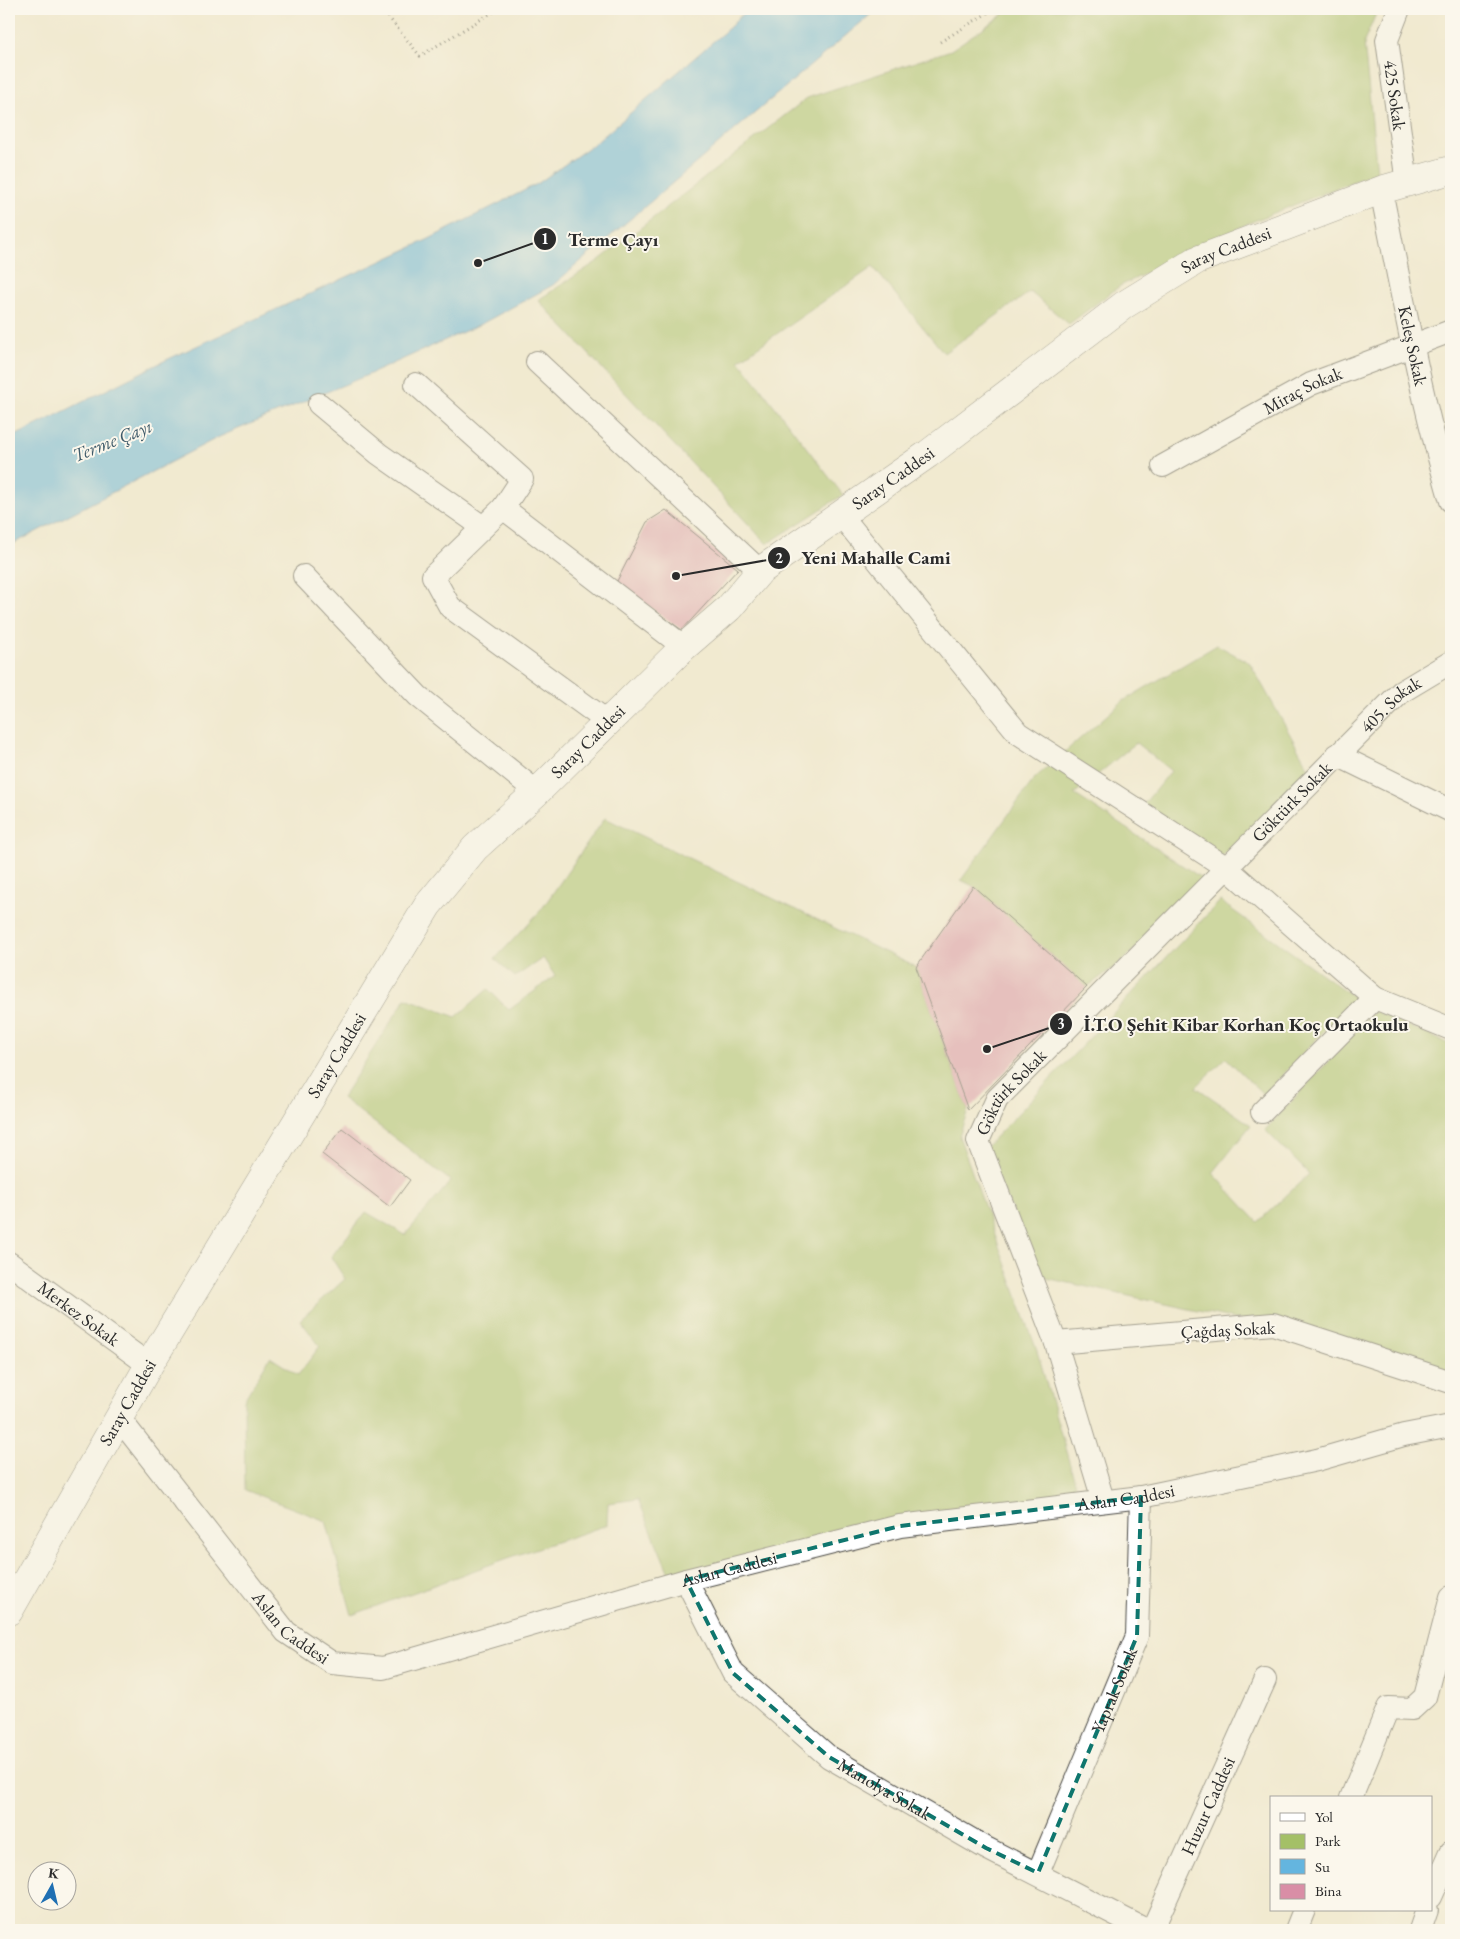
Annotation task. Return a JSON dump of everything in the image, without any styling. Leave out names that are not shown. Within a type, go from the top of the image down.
[{"type":"main road","name":"Saray Caddesi","points":[[9,1611],[149,1365],[428,905],[475,848],[537,792],[684,647],[729,608],[760,571],[928,454],[1124,305],[1197,260],[1381,190],[1451,170]]},
{"type":"street","name":"425 Sokak","points":[[1399,9],[1387,40],[1407,183]]},
{"type":"street","name":"Keleş Sokak","points":[[1381,190],[1413,344],[1445,456],[1451,501]]},
{"type":"street","name":"Miraç Sokak","points":[[1163,466],[1311,384],[1451,331]]},
{"type":"street","points":[[537,362],[760,571]]},
{"type":"street","points":[[416,384],[522,479],[503,508],[433,576],[450,607],[608,722]]},
{"type":"street","points":[[319,404],[379,454],[483,527]]},
{"type":"street","points":[[503,508],[684,647]]},
{"type":"street","points":[[840,514],[1018,733],[1226,868],[1375,998],[1451,1029]]},
{"type":"street","points":[[304,576],[418,696],[537,792]]},
{"type":"street","name":"405. Sokak","points":[[1337,755],[1401,692],[1451,662]]},
{"type":"street","points":[[1337,755],[1451,811]]},
{"type":"street","name":"Göktürk Sokak","points":[[1103,1500],[1056,1343],[978,1140],[997,1099],[1337,755]]},
{"type":"street","points":[[1262,1112],[1375,998]]},
{"type":"street","name":"Merkez Sokak","points":[[9,1263],[149,1365]]},
{"type":"street","name":"Çağdaş Sokak","points":[[1056,1343],[1273,1324],[1451,1382]]},
{"type":"street","name":"Aslan Caddesi","points":[[119,1418],[286,1632],[332,1662],[383,1668],[686,1580],[900,1526],[1141,1496],[1317,1460],[1404,1436],[1451,1426]]},
{"type":"street","name":"Yaprak Sokak","points":[[1038,1873],[1137,1636],[1141,1496]]},
{"type":"street","name":"Manolya Sokak","points":[[686,1580],[733,1672],[829,1757],[986,1848],[1146,1930]]},
{"type":"street","points":[[1352,1796],[1388,1708],[1412,1708],[1425,1697],[1451,1600]]},
{"type":"street","name":"Huzur Caddesi","points":[[1152,1930],[1265,1680]]},
{"type":"street","points":[[1432,1895],[1451,1852]]},
{"type":"street","points":[[1296,1930],[1303,1912]]},
{"type":"street","points":[[1420,1930],[1426,1912]]},
{"type":"path","points":[[382,9],[420,56],[498,9]]},
{"type":"path","points":[[940,42],[994,9]]},
{"type":"highlighted area","points":[[1141,1497],[1137,1636],[1038,1873],[986,1848],[829,1757],[733,1673],[686,1580],[900,1526]]},
{"type":"green space","points":[[1011,9],[1378,9],[1364,42],[1377,172],[1249,223],[1120,286],[1069,324],[1030,292],[944,353],[873,267],[739,360],[843,495],[767,544],[538,300],[598,261],[807,98],[951,50]]},
{"type":"green space","points":[[1217,645],[1250,663],[1311,772],[1216,862],[1138,811],[1171,771],[1136,743],[1074,794],[1203,879],[1124,960],[1087,987],[973,886],[961,880],[1035,778],[1123,701]]},
{"type":"green space","points":[[605,818],[916,967],[968,1110],[959,1136],[1037,1351],[1081,1503],[671,1578],[638,1499],[608,1503],[607,1525],[508,1558],[352,1615],[326,1521],[245,1490],[244,1400],[270,1357],[298,1375],[320,1346],[300,1320],[345,1279],[331,1257],[366,1212],[405,1235],[451,1181],[342,1098],[406,998],[456,1017],[488,989],[509,1010],[555,976],[543,958],[515,977],[495,959],[541,910]]},
{"type":"green space","points":[[1220,901],[1355,998],[1264,1095],[1226,1058],[1196,1087],[1251,1125],[1213,1173],[1258,1222],[1309,1174],[1265,1130],[1375,1011],[1451,1045],[1451,1386],[1272,1327],[1041,1277],[985,1148]]},
{"type":"water","name":"Terme Çayı","points":[[747,9],[877,9],[553,285],[483,323],[370,374],[219,437],[9,546],[9,439],[164,361],[427,240],[537,184],[598,141],[730,27]]},
{"type":"building","points":[[666,510],[738,569],[682,630],[616,583],[647,522]]},
{"type":"building","points":[[973,886],[1087,987],[968,1110],[916,967]]},
{"type":"building","points":[[342,1128],[410,1180],[390,1207],[322,1154]]},
{"type":"place","name":"Terme Çayı","points":[[478,263]]},
{"type":"place","name":"Yeni Mahalle Cami","points":[[676,576]]},
{"type":"place","name":"İ.T.O Şehit Kibar Korhan Koç Ortaokulu","points":[[987,1049]]}]
